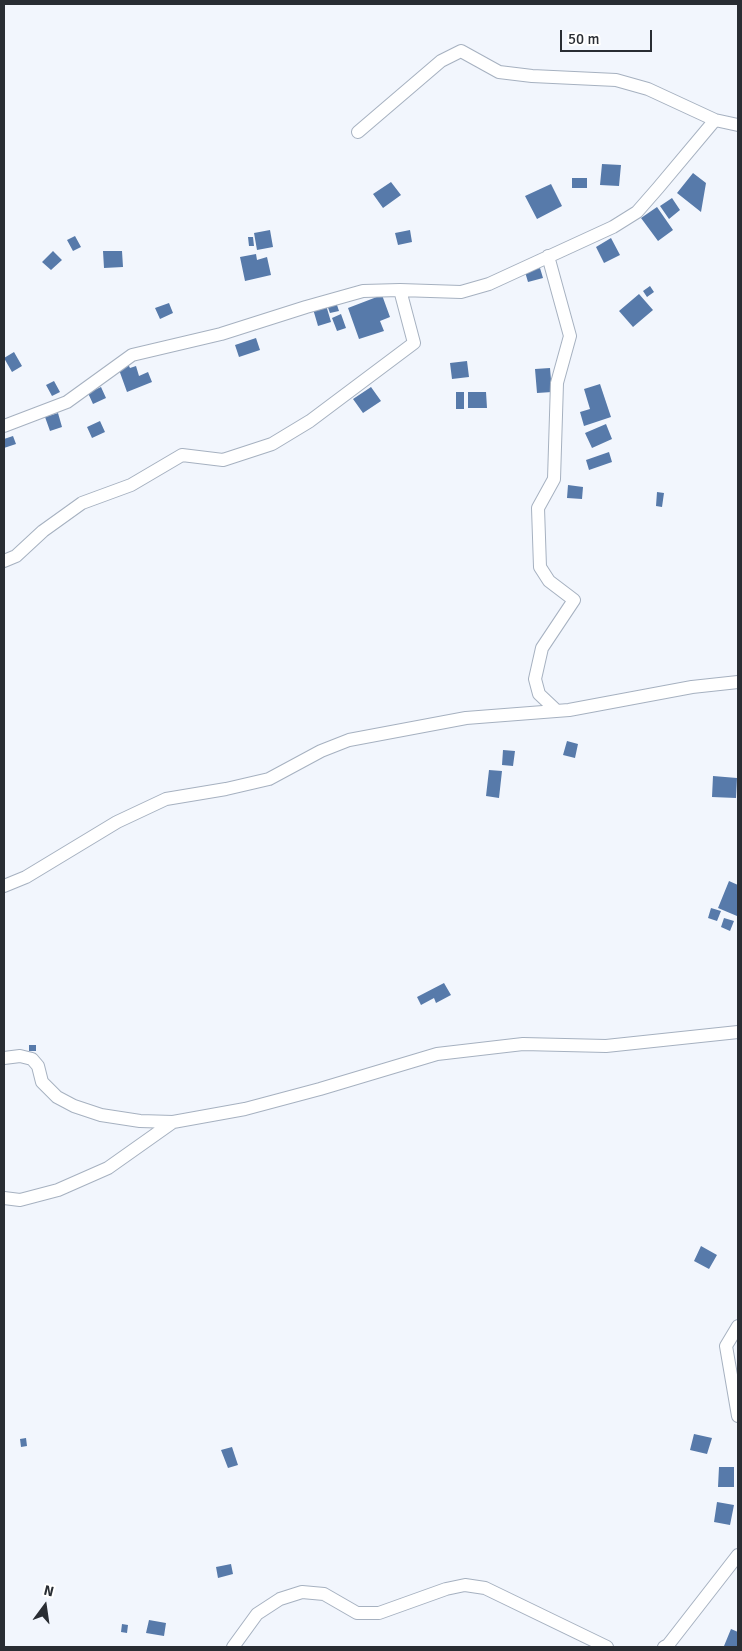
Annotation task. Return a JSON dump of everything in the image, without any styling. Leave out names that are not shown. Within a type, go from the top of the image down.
[{"type":"street","points":[[358,132],[441,61],[461,50],[499,72],[532,76],[616,80],[648,89],[714,120],[738,125]]},
{"type":"street","points":[[4,426],[67,402],[132,355],[221,334],[363,291],[461,292],[489,284],[613,227],[637,212],[714,120]]},
{"type":"street","points":[[548,256],[570,336],[557,383],[554,479],[538,508],[540,567],[549,581],[574,600],[542,648],[535,679],[539,694],[557,711]]},
{"type":"street","points":[[4,561],[16,556],[43,531],[82,503],[131,485],[182,455],[223,460],[272,444],[310,421],[414,343],[400,290]]},
{"type":"street","points":[[4,886],[26,877],[117,822],[166,799],[226,789],[269,779],[320,752],[349,740],[466,718],[569,710],[692,687],[738,682]]},
{"type":"street","points":[[4,1058],[20,1056],[32,1059],[38,1066],[42,1082],[58,1098],[74,1106],[101,1115],[140,1121],[174,1122],[245,1109],[437,1054],[522,1044],[606,1046],[738,1032]]},
{"type":"street","points":[[4,1198],[20,1200],[58,1190],[108,1168],[174,1122]]},
{"type":"street","points":[[738,1326],[726,1346],[738,1416]]},
{"type":"street","points":[[664,1647],[668,1645],[738,1555]]},
{"type":"street","points":[[233,1647],[257,1614],[280,1599],[302,1592],[324,1594],[357,1612],[379,1613],[465,1584],[485,1588],[607,1647]]},
{"type":"building","points":[[602,164],[621,165],[619,186],[600,185]]},
{"type":"building","points":[[693,173],[706,183],[701,212],[677,193]]},
{"type":"building","points":[[572,178],[587,178],[587,188],[572,188]]},
{"type":"building","points":[[391,182],[401,195],[383,208],[373,194]]},
{"type":"building","points":[[551,184],[562,206],[537,219],[525,196]]},
{"type":"building","points":[[672,198],[680,210],[669,219],[660,206]]},
{"type":"building","points":[[657,207],[673,230],[658,241],[641,218]]},
{"type":"building","points":[[270,230],[273,247],[257,250],[254,233]]},
{"type":"building","points":[[410,230],[412,242],[398,245],[395,233]]},
{"type":"building","points":[[75,236],[81,247],[73,251],[67,240]]},
{"type":"building","points":[[248,237],[253,237],[254,246],[249,246]]},
{"type":"building","points":[[611,238],[620,255],[604,263],[596,247]]},
{"type":"building","points":[[53,251],[62,260],[51,270],[42,262]]},
{"type":"building","points":[[103,251],[122,251],[123,267],[104,268]]},
{"type":"building","points":[[256,254],[257,260],[267,257],[271,275],[245,281],[240,257]]},
{"type":"building","points":[[540,268],[543,278],[528,282],[525,272]]},
{"type":"building","points":[[650,286],[654,292],[647,297],[643,291]]},
{"type":"building","points":[[639,294],[653,310],[633,327],[619,311]]},
{"type":"building","points":[[382,295],[390,317],[380,321],[384,331],[359,339],[348,308]]},
{"type":"building","points":[[336,302],[339,311],[330,313],[327,305]]},
{"type":"building","points":[[169,303],[173,313],[160,319],[155,308]]},
{"type":"building","points":[[326,305],[331,322],[318,326],[313,309]]},
{"type":"building","points":[[341,314],[346,328],[337,331],[332,318]]},
{"type":"building","points":[[256,338],[260,350],[239,357],[235,345]]},
{"type":"building","points":[[14,352],[22,366],[12,372],[4,358]]},
{"type":"building","points":[[467,361],[469,377],[452,379],[450,363]]},
{"type":"building","points":[[128,364],[130,368],[136,366],[139,376],[148,372],[152,382],[127,392],[118,367]]},
{"type":"building","points":[[550,368],[552,392],[537,393],[535,369]]},
{"type":"building","points":[[54,381],[60,392],[52,396],[46,385]]},
{"type":"building","points":[[600,384],[611,417],[584,426],[580,412],[590,409],[584,389]]},
{"type":"building","points":[[101,387],[106,398],[93,404],[88,393]]},
{"type":"building","points":[[371,387],[381,401],[363,413],[353,399]]},
{"type":"building","points":[[456,392],[464,392],[464,409],[456,409]]},
{"type":"building","points":[[468,392],[486,392],[487,408],[468,408]]},
{"type":"building","points":[[58,413],[62,427],[50,431],[45,417]]},
{"type":"building","points":[[100,421],[105,432],[92,438],[87,427]]},
{"type":"building","points":[[606,424],[612,439],[592,448],[585,433]]},
{"type":"building","points":[[13,436],[16,444],[4,448],[4,439]]},
{"type":"building","points":[[609,452],[612,462],[589,470],[586,460]]},
{"type":"building","points":[[568,485],[583,487],[582,499],[567,498]]},
{"type":"building","points":[[657,492],[664,493],[662,507],[656,506]]},
{"type":"building","points":[[567,741],[578,744],[575,758],[563,755]]},
{"type":"building","points":[[503,750],[515,751],[513,766],[502,765]]},
{"type":"building","points":[[489,770],[502,771],[499,798],[486,796]]},
{"type":"building","points":[[713,776],[737,778],[736,798],[712,797]]},
{"type":"building","points":[[729,881],[738,885],[737,916],[718,908]]},
{"type":"building","points":[[711,908],[721,911],[717,921],[708,918]]},
{"type":"building","points":[[724,918],[734,921],[730,931],[721,927]]},
{"type":"building","points":[[444,983],[451,995],[436,1003],[434,998],[421,1005],[417,997]]},
{"type":"building","points":[[29,1045],[36,1045],[36,1051],[29,1051]]},
{"type":"building","points":[[701,1246],[717,1255],[709,1269],[694,1261]]},
{"type":"building","points":[[694,1434],[712,1438],[707,1454],[690,1450]]},
{"type":"building","points":[[26,1438],[27,1446],[21,1447],[20,1439]]},
{"type":"building","points":[[232,1447],[238,1465],[228,1468],[221,1450]]},
{"type":"building","points":[[719,1467],[734,1467],[734,1487],[718,1487]]},
{"type":"building","points":[[717,1502],[734,1505],[730,1525],[714,1522]]},
{"type":"building","points":[[231,1564],[233,1574],[218,1578],[216,1567]]},
{"type":"building","points":[[149,1620],[166,1623],[164,1636],[146,1633]]},
{"type":"building","points":[[122,1624],[128,1625],[127,1633],[121,1632]]},
{"type":"building","points":[[731,1629],[738,1632],[738,1647],[724,1646]]}]
